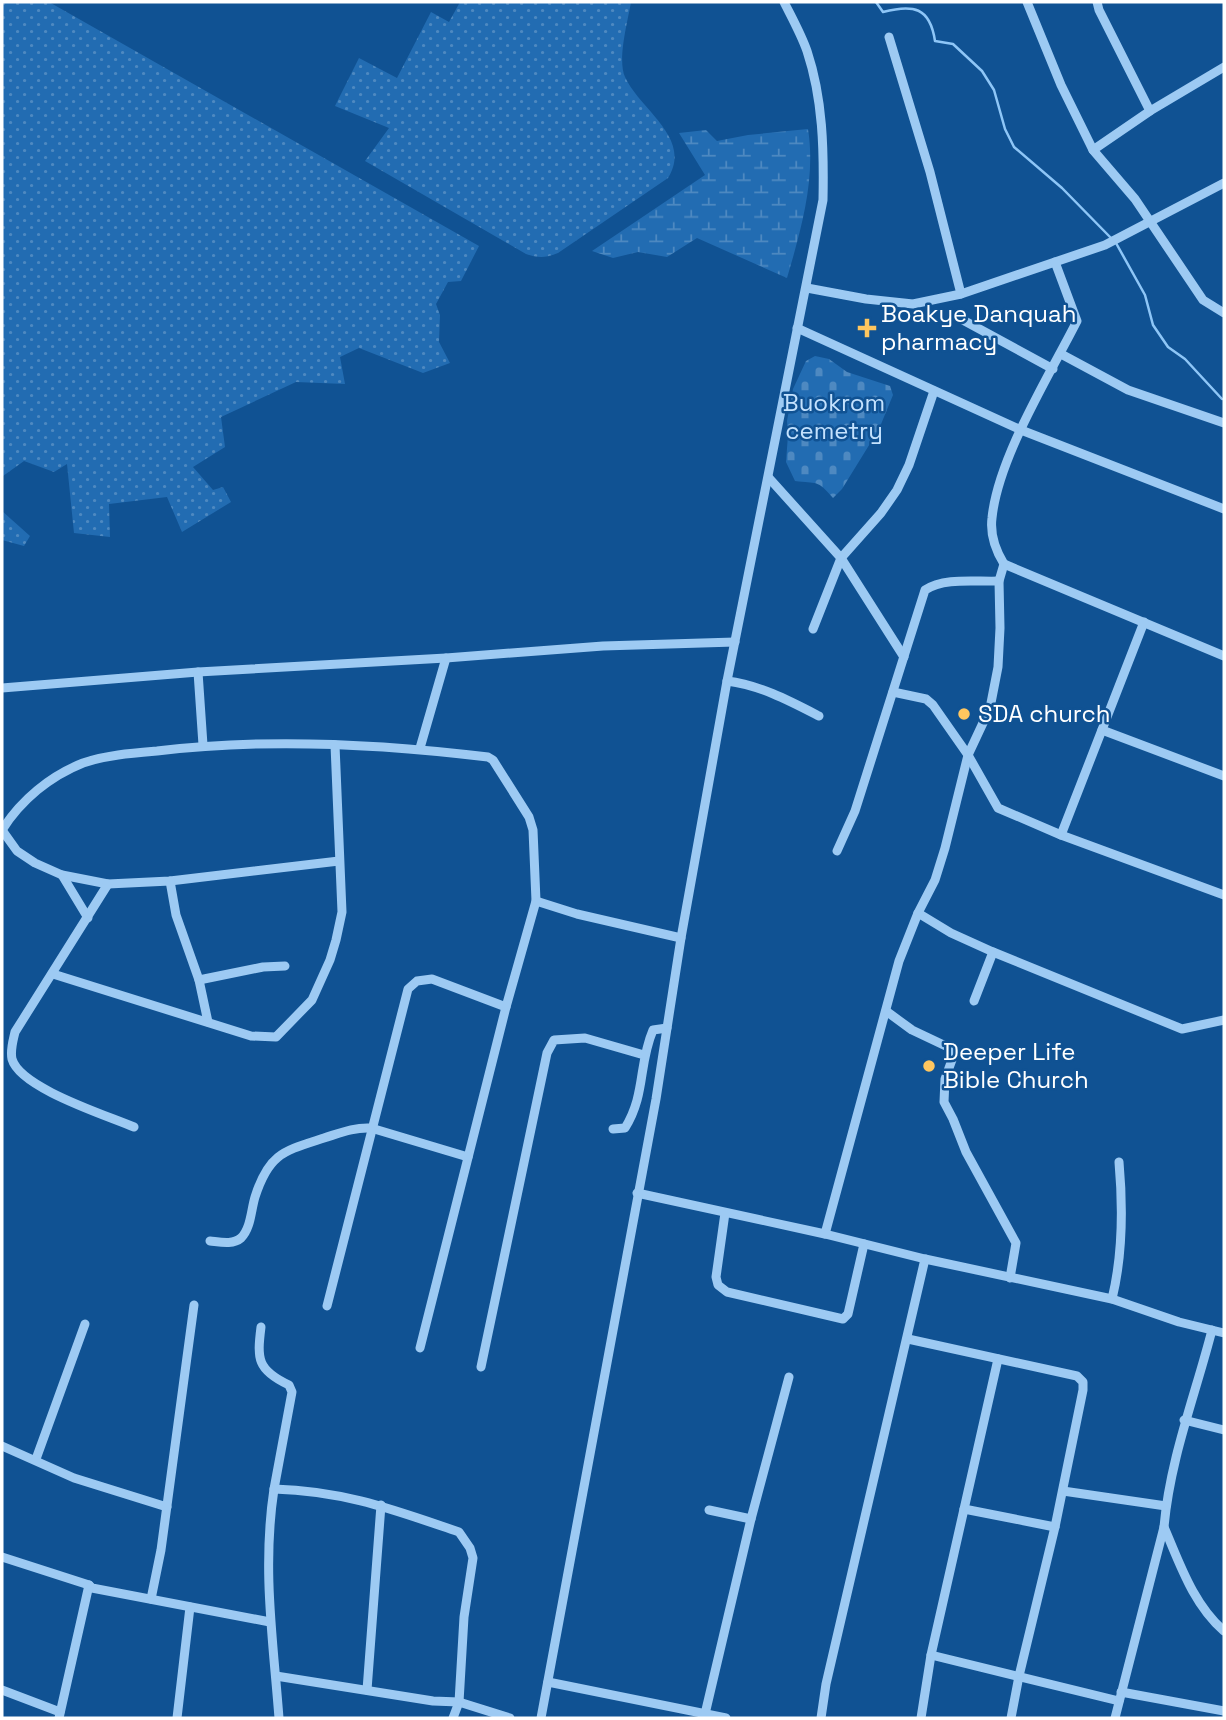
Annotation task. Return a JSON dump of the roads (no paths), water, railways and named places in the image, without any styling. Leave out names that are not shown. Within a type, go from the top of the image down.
[{"type":"street","points":[[541,1718],[656,1099],[681,938],[727,681],[823,200],[824,145],[814,75],[806,47],[784,2]]},
{"type":"street","points":[[1027,2],[1061,85],[1093,150],[1151,222],[1203,300],[1224,311]]},
{"type":"street","points":[[1097,2],[1150,111]]},
{"type":"street","points":[[889,37],[930,172],[961,294]]},
{"type":"street","points":[[1093,150],[1224,66]]},
{"type":"street","points":[[807,288],[913,304],[961,294],[1105,245],[1224,183]]},
{"type":"street","points":[[1055,262],[1077,321],[1021,430],[997,492],[992,521],[996,551],[1004,564],[1224,656]]},
{"type":"street","points":[[961,319],[1053,369]]},
{"type":"street","points":[[797,328],[1021,430],[1224,509]]},
{"type":"street","points":[[1060,354],[1128,390],[1224,423]]},
{"type":"street","points":[[813,629],[841,558],[881,513],[897,490],[909,465],[934,391]]},
{"type":"street","points":[[769,478],[841,558],[904,657]]},
{"type":"street","points":[[825,1234],[899,961],[918,913],[935,880],[968,755],[990,708],[998,667],[999,581],[1004,564]]},
{"type":"street","points":[[837,851],[855,811],[925,590],[932,585],[943,583],[999,581]]},
{"type":"street","points":[[1061,835],[1144,622]]},
{"type":"street","points":[[2,688],[198,672],[603,646],[735,642]]},
{"type":"street","points":[[419,748],[446,658]]},
{"type":"street","points":[[198,672],[203,745]]},
{"type":"street","points":[[727,681],[743,683],[775,694],[820,716]]},
{"type":"street","points":[[893,692],[926,699],[933,705],[968,755],[998,808],[1061,835],[1224,895]]},
{"type":"street","points":[[1102,730],[1224,776]]},
{"type":"street","points":[[339,861],[170,881],[108,884],[62,875],[35,863],[17,851],[2,830],[6,816],[35,790],[83,763],[123,755],[203,745],[335,746],[419,748],[488,757],[493,760],[529,817],[533,830],[536,901],[506,1007],[420,1348]]},
{"type":"street","points":[[53,974],[251,1036],[276,1037],[312,1000],[330,960],[342,912],[335,746]]},
{"type":"street","points":[[62,875],[88,918]]},
{"type":"street","points":[[170,881],[176,915],[199,980],[208,1022]]},
{"type":"street","points":[[108,884],[15,1032],[11,1047],[13,1061],[23,1076],[50,1092],[134,1126]]},
{"type":"street","points":[[536,901],[578,914],[681,938]]},
{"type":"street","points":[[918,913],[951,933],[993,952],[1182,1029],[1224,1020]]},
{"type":"street","points":[[974,1001],[993,952]]},
{"type":"street","points":[[199,980],[263,967],[285,966]]},
{"type":"street","points":[[327,1306],[408,989],[417,981],[432,979],[506,1007]]},
{"type":"street","points":[[886,1011],[912,1030],[950,1048],[953,1056],[945,1079],[944,1102],[966,1152],[1016,1243],[1010,1278]]},
{"type":"street","points":[[613,1129],[625,1128],[639,1098],[644,1055],[653,1030],[667,1028]]},
{"type":"street","points":[[481,1367],[547,1053],[554,1040],[569,1037],[585,1038],[644,1055]]},
{"type":"street","points":[[639,1098],[656,1099]]},
{"type":"street","points":[[210,1241],[234,1242],[240,1239],[247,1230],[265,1174],[273,1161],[293,1147],[349,1129],[371,1128],[468,1157]]},
{"type":"street","points":[[1112,1298],[1118,1278],[1121,1234],[1119,1162]]},
{"type":"street","points":[[637,1193],[1010,1278],[1112,1298],[1179,1322],[1224,1333]]},
{"type":"street","points":[[724,1213],[716,1277],[718,1285],[727,1292],[843,1319],[848,1314],[864,1244]]},
{"type":"street","points":[[821,1718],[826,1684],[925,1259]]},
{"type":"street","points":[[152,1600],[194,1305]]},
{"type":"street","points":[[36,1460],[85,1324]]},
{"type":"street","points":[[261,1327],[259,1362],[273,1377],[289,1385],[292,1392],[274,1489],[267,1563],[279,1718]]},
{"type":"street","points":[[1115,1718],[1164,1527],[1184,1420],[1212,1330]]},
{"type":"street","points":[[908,1339],[1077,1376],[1083,1382],[1063,1490],[1018,1675],[1011,1718]]},
{"type":"street","points":[[921,1718],[931,1655],[998,1359]]},
{"type":"street","points":[[705,1714],[751,1519],[789,1377]]},
{"type":"street","points":[[1184,1420],[1224,1430]]},
{"type":"street","points":[[2,1446],[74,1478],[167,1507]]},
{"type":"street","points":[[274,1489],[333,1493],[459,1532],[473,1558],[464,1617],[459,1702],[453,1718]]},
{"type":"street","points":[[1063,1490],[1166,1506]]},
{"type":"street","points":[[367,1690],[381,1506]]},
{"type":"street","points":[[964,1508],[1055,1527]]},
{"type":"street","points":[[709,1510],[751,1519]]},
{"type":"street","points":[[1164,1527],[1193,1594],[1224,1631]]},
{"type":"street","points":[[2,1557],[92,1588],[270,1622]]},
{"type":"street","points":[[2,1690],[60,1715],[89,1585]]},
{"type":"street","points":[[177,1718],[190,1607]]},
{"type":"street","points":[[1212,1617],[1224,1619]]},
{"type":"street","points":[[931,1655],[1120,1697],[1224,1711]]},
{"type":"street","points":[[276,1676],[433,1701],[459,1702],[510,1718]]},
{"type":"street","points":[[548,1682],[726,1718]]},
{"type":"waterway","points":[[876,2],[883,12],[903,8],[918,11],[929,21],[935,41],[953,44],[982,71],[994,90],[1005,129],[1014,147],[1062,188],[1111,238]]},
{"type":"waterway","points":[[1116,243],[1145,295],[1153,325],[1168,347],[1185,359],[1222,399]]},
{"type":"place","name":"Boakye Danquah pharmacy","points":[[867,328]]},
{"type":"place","name":"SDA church","points":[[964,714]]},
{"type":"place","name":"Deeper Life Bible Church","points":[[929,1066]]},
{"type":"park label","name":"Buokrom cemetry","points":[[834,417]]}]
